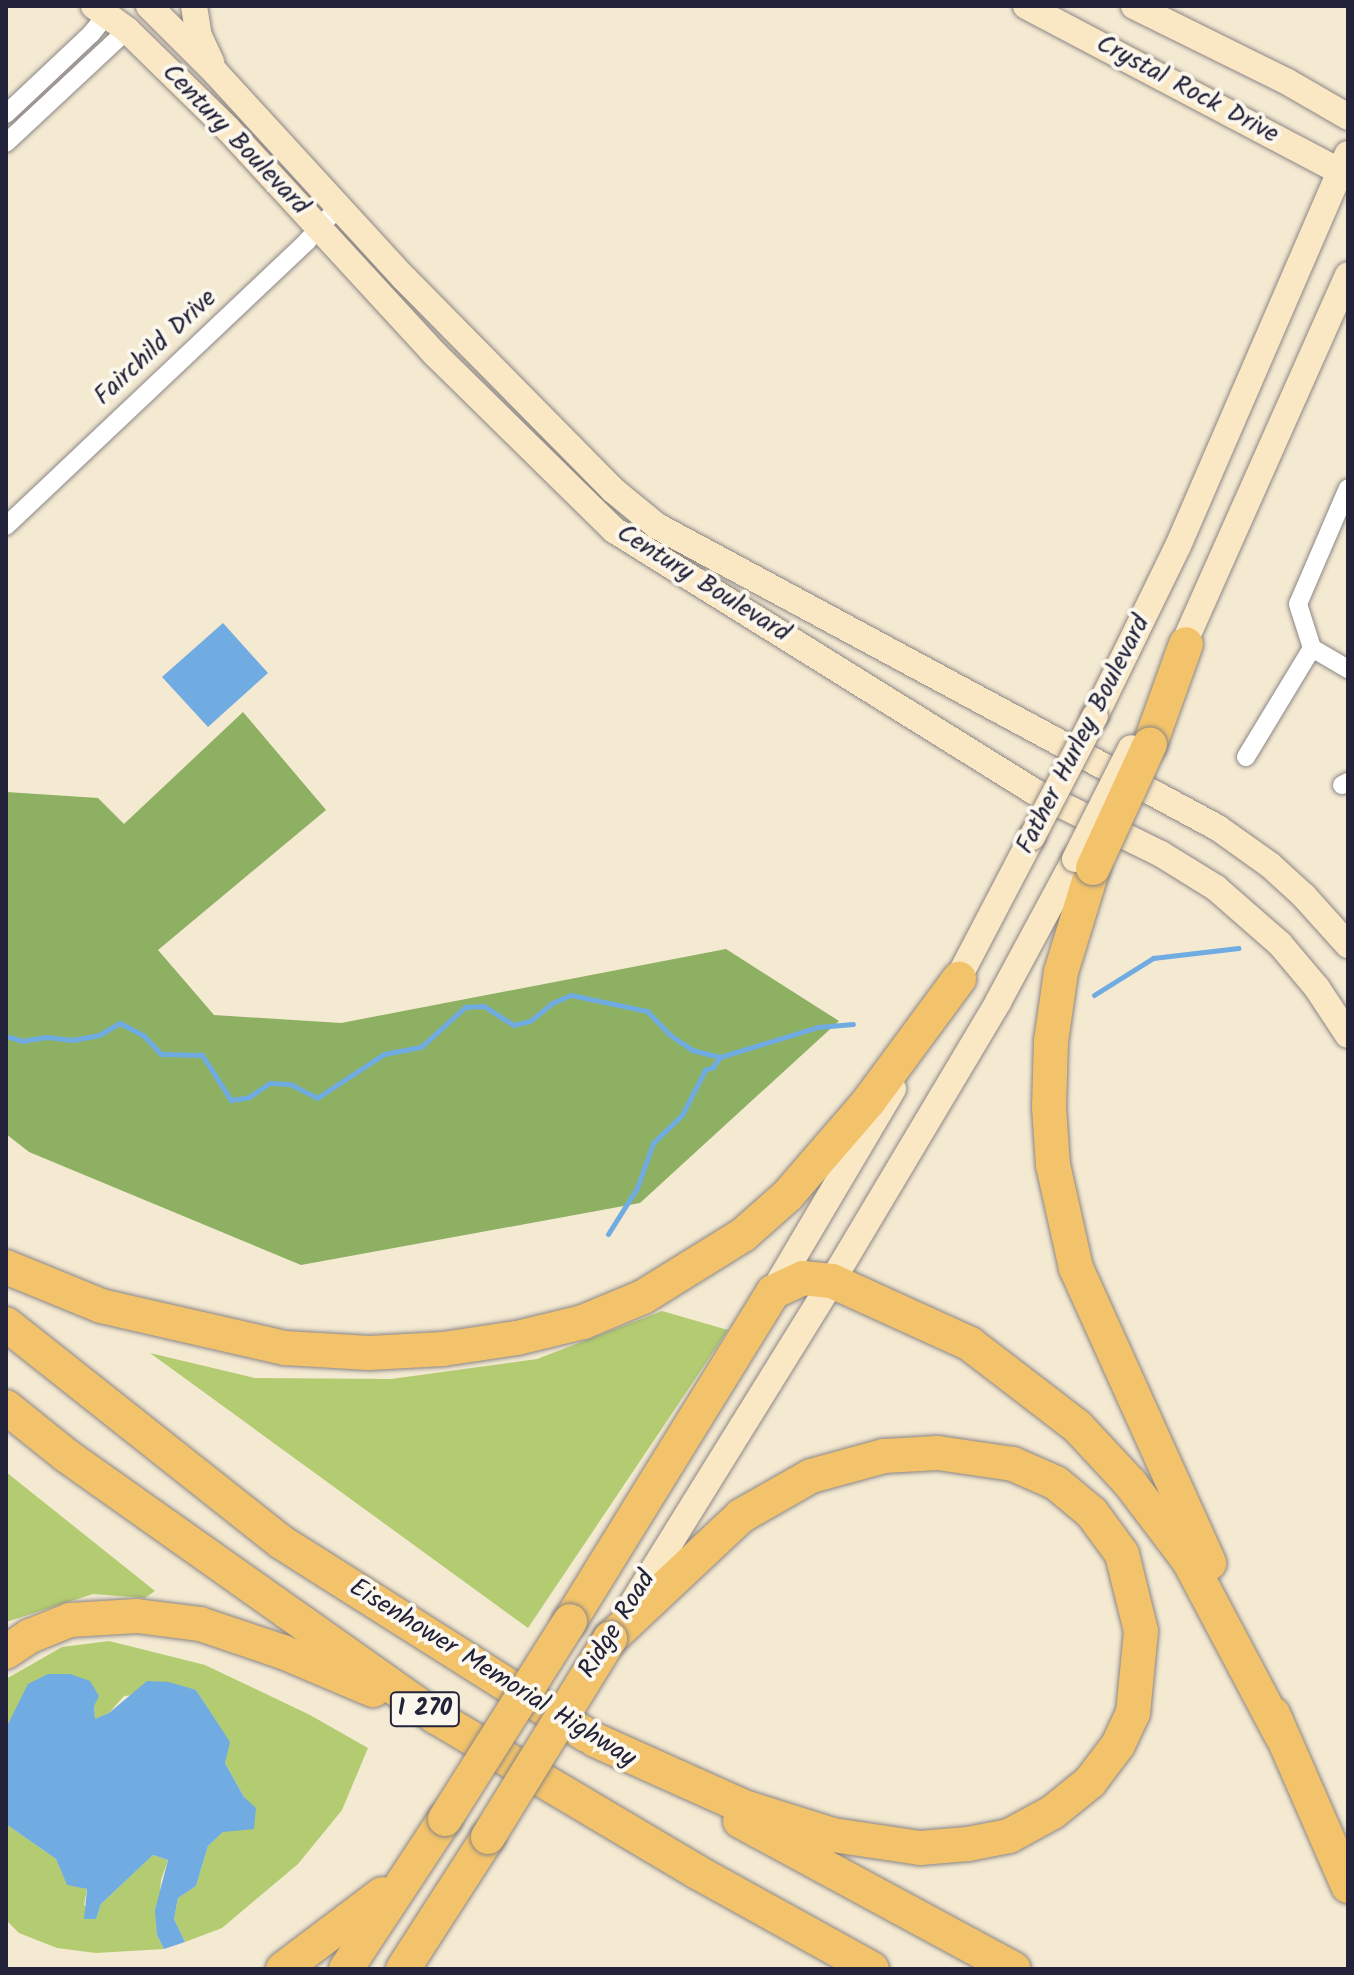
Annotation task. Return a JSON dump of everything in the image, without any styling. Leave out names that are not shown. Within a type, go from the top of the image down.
[{"type":"highway","points":[[1186,644],[1084,864],[1061,972],[1051,1041],[1049,1107],[1053,1165],[1076,1268],[1144,1425],[1251,1656],[1281,1735],[1348,1886]]},
{"type":"highway","points":[[6,1267],[101,1306],[285,1348],[369,1353],[443,1349],[517,1338],[583,1322],[643,1297],[743,1235],[777,1205],[826,1154],[869,1101],[959,979]]},
{"type":"highway","points":[[773,1292],[803,1278],[832,1281],[970,1344],[1077,1426],[1130,1483],[1189,1561],[1281,1735]]},
{"type":"highway","name":"Ridge Road","points":[[346,1969],[570,1621],[773,1292]]},
{"type":"highway","name":"Eisenhower Memorial Highway","points":[[6,1324],[281,1542],[595,1740],[916,1919],[1014,1969]]},
{"type":"highway","name":"I 270","points":[[6,1407],[67,1456],[436,1717],[697,1872],[872,1969]]},
{"type":"highway","points":[[595,1740],[744,1807],[833,1835],[920,1848],[968,1844],[1009,1836],[1053,1812],[1090,1782],[1118,1745],[1133,1713],[1141,1631],[1122,1554],[1092,1513],[1056,1483],[1013,1464],[938,1453],[884,1456],[811,1476],[723,1529],[610,1639]]},
{"type":"highway","points":[[6,1652],[30,1636],[70,1620],[137,1616],[200,1624],[283,1652],[436,1717]]},
{"type":"highway","name":"Ridge Road","points":[[403,1969],[610,1639]]},
{"type":"highway","points":[[283,1969],[346,1924],[413,1868]]},
{"type":"street","points":[[194,6],[199,36],[216,73]]},
{"type":"street","name":"Crystal Rock Drive","points":[[1026,6],[1346,168]]},
{"type":"street","name":"Crystal Rock Drive","points":[[1134,6],[1286,81],[1348,117]]},
{"type":"street","points":[[6,114],[111,14],[153,7]]},
{"type":"street","name":"Century Boulevard","points":[[153,7],[340,205],[404,278],[613,490],[657,526],[1195,814],[1270,865],[1348,945]]},
{"type":"street","points":[[6,143],[111,14]]},
{"type":"street","name":"Century Boulevard","points":[[111,14],[228,129],[435,354],[614,530],[1033,791],[1161,854],[1216,888],[1280,944],[1317,988],[1348,1035]]},
{"type":"street","name":"Father Hurley Boulevard","points":[[773,1292],[959,979],[1095,716],[1178,546],[1346,168]]},
{"type":"street","name":"Fairchild Drive","points":[[6,526],[320,229],[340,205]]},
{"type":"street","name":"Father Hurley Boulevard","points":[[1186,644],[1348,275]]},
{"type":"street","points":[[1348,488],[1298,604],[1312,648],[1348,669]]},
{"type":"street","points":[[1246,757],[1312,648]]},
{"type":"street","name":"Father Hurley Boulevard","points":[[832,1281],[1084,864]]},
{"type":"street","name":"Ridge Road","points":[[610,1639],[832,1281]]},
{"type":"green space","points":[[243,712],[326,810],[158,950],[214,1015],[341,1023],[726,949],[839,1021],[640,1203],[301,1265],[29,1152],[6,1134],[6,792],[98,798],[124,824]]},
{"type":"green space","points":[[662,1311],[728,1330],[528,1628],[150,1353],[255,1378],[391,1379],[537,1359]]},
{"type":"green space","points":[[6,1472],[155,1591],[145,1598],[93,1594],[6,1622]]},
{"type":"green space","points":[[109,1641],[205,1665],[310,1715],[368,1748],[342,1810],[298,1864],[222,1928],[185,1942],[174,1919],[178,1898],[196,1886],[208,1846],[223,1832],[244,1797],[225,1763],[229,1742],[196,1690],[124,1696],[109,1713],[95,1720],[94,1706],[16,1710],[6,1728],[6,1679],[62,1647]]},
{"type":"green space","points":[[6,1824],[56,1859],[67,1884],[87,1889],[84,1905],[96,1919],[101,1904],[153,1855],[168,1860],[161,1880],[157,1935],[164,1949],[96,1953],[57,1948],[19,1933],[6,1920]]},
{"type":"water","points":[[223,623],[268,673],[208,727],[162,677]]},
{"type":"water","points":[[48,1674],[70,1674],[90,1681],[99,1696],[94,1706],[95,1719],[109,1713],[147,1681],[169,1682],[196,1690],[230,1742],[225,1763],[244,1797],[256,1808],[254,1829],[223,1832],[208,1846],[196,1886],[178,1898],[174,1919],[185,1942],[164,1949],[157,1935],[155,1910],[168,1860],[153,1855],[101,1904],[96,1919],[84,1919],[87,1889],[67,1885],[56,1859],[6,1824],[6,1728],[28,1684]]},
{"type":"waterway","points":[[1094,995],[1153,958],[1238,948]]},
{"type":"waterway","points":[[6,1036],[22,1041],[47,1037],[72,1040],[99,1035],[120,1023],[144,1036],[161,1054],[202,1055],[231,1100],[249,1097],[270,1083],[290,1084],[317,1098],[384,1054],[421,1047],[465,1007],[484,1006],[513,1025],[530,1021],[552,1003],[571,995],[647,1011],[670,1035],[692,1050],[720,1057],[818,1027],[853,1024]]},
{"type":"waterway","points":[[608,1234],[637,1188],[653,1143],[682,1115],[705,1070],[713,1067],[720,1057]]}]
